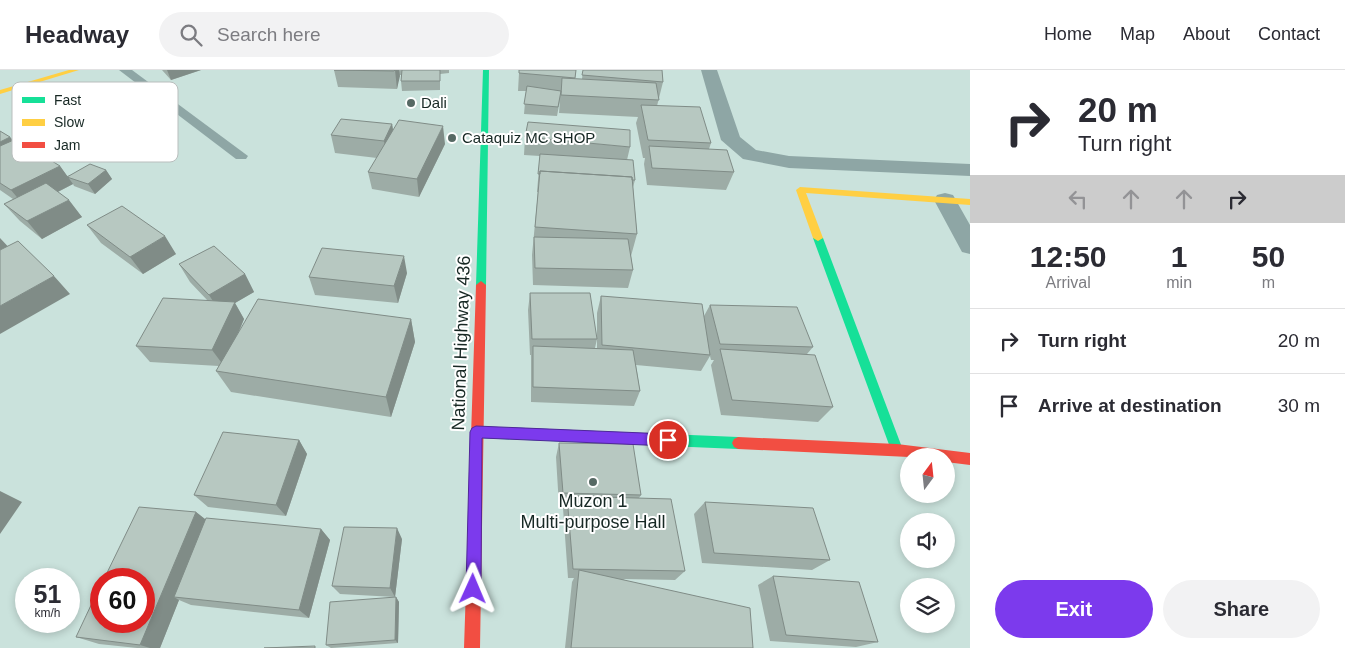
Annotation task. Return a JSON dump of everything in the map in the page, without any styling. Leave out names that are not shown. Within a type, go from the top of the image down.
[{"type":"street","points":[[35,82],[76,70]]},
{"type":"street","name":"National Highway 436","points":[[472,648],[486,70]]},
{"type":"street","points":[[709,70],[731,140],[750,155],[789,162],[970,170]]},
{"type":"street","points":[[897,450],[800,190],[970,202]]},
{"type":"street","points":[[945,200],[970,246]]},
{"type":"street","points":[[476,432],[897,450],[970,458]]},
{"type":"lane","points":[[125,70],[141,82]]},
{"type":"lane","points":[[178,109],[241,156]]},
{"type":"building","points":[[334,70],[395,70],[394,71]]},
{"type":"building","points":[[402,70],[440,70],[440,81],[401,81]]},
{"type":"building","points":[[519,70],[576,70],[575,78],[519,73]]},
{"type":"building","points":[[583,70],[662,70],[663,82],[582,75]]},
{"type":"building","points":[[562,78],[656,83],[659,100],[561,95]]},
{"type":"building","points":[[527,86],[561,91],[558,107],[524,104]]},
{"type":"building","points":[[641,105],[700,107],[711,143],[648,140]]},
{"type":"building","points":[[341,119],[392,124],[384,141],[331,135]]},
{"type":"building","points":[[399,120],[443,126],[417,179],[368,172]]},
{"type":"building","points":[[528,122],[630,130],[630,147],[525,137]]},
{"type":"building","points":[[0,131],[10,137],[0,142]]},
{"type":"building","points":[[12,141],[12,162],[53,162],[60,166],[11,190],[0,183],[0,146]]},
{"type":"building","points":[[649,146],[727,150],[734,172],[652,168]]},
{"type":"building","points":[[540,154],[633,160],[635,180],[632,180],[632,177],[540,171],[540,174],[538,174]]},
{"type":"building","points":[[90,164],[106,170],[88,184],[67,177]]},
{"type":"building","points":[[540,171],[632,177],[637,234],[535,227]]},
{"type":"building","points":[[46,183],[69,200],[27,221],[4,204]]},
{"type":"building","points":[[122,206],[165,236],[130,257],[87,225]]},
{"type":"building","points":[[534,237],[628,239],[633,270],[535,268]]},
{"type":"building","points":[[18,241],[54,276],[0,306],[0,250]]},
{"type":"building","points":[[214,246],[245,274],[209,295],[179,264]]},
{"type":"building","points":[[322,248],[404,256],[394,286],[309,277]]},
{"type":"building","points":[[530,293],[590,293],[597,339],[532,339]]},
{"type":"building","points":[[601,296],[702,304],[710,355],[602,345]]},
{"type":"building","points":[[163,298],[235,302],[212,350],[136,346]]},
{"type":"building","points":[[258,299],[411,319],[386,397],[216,371]]},
{"type":"building","points":[[710,305],[797,307],[813,347],[720,344]]},
{"type":"building","points":[[533,346],[633,350],[640,391],[533,387]]},
{"type":"building","points":[[720,349],[815,355],[833,407],[732,400]]},
{"type":"building","points":[[223,432],[299,440],[276,505],[194,495]]},
{"type":"building","name":"Muzon 1 Multi-purpose Hall","points":[[559,443],[633,444],[641,495],[563,493]]},
{"type":"building","points":[[567,496],[671,499],[685,571],[573,569]]},
{"type":"building","points":[[705,502],[813,508],[830,560],[714,553]]},
{"type":"building","points":[[139,507],[196,512],[155,609],[155,568],[109,568]]},
{"type":"building","points":[[206,518],[321,529],[299,610],[174,597]]},
{"type":"building","points":[[344,527],[397,528],[390,588],[332,586]]},
{"type":"building","points":[[579,570],[750,608],[753,648],[571,648]]},
{"type":"building","points":[[773,576],[859,582],[878,642],[786,635]]},
{"type":"building","points":[[396,597],[395,640],[326,645],[330,602]]},
{"type":"building","points":[[90,607],[90,633],[145,633],[140,645],[76,637],[80,633],[80,629]]},
{"type":"building","points":[[315,646],[315,648],[264,648]]},
{"type":"traffic: fast","points":[[481,285],[486,70]]},
{"type":"traffic: fast","points":[[818,238],[897,450]]},
{"type":"traffic: fast","points":[[476,432],[738,443]]},
{"type":"traffic: slow","points":[[35,82],[76,70]]},
{"type":"traffic: slow","points":[[0,92],[12,89]]},
{"type":"traffic: slow","points":[[818,238],[800,190],[970,202]]},
{"type":"traffic: jam","points":[[472,648],[481,285]]},
{"type":"traffic: jam","points":[[738,443],[897,450],[970,459]]},
{"type":"place","name":"Dali","points":[[411,103]]},
{"type":"place","name":"Cataquiz MC SHOP","points":[[452,138]]},
{"type":"place","name":"Muzon 1 Multi-purpose Hall","points":[[593,482]]},
{"type":"route","points":[[473,589],[476,432],[668,440]]}]
